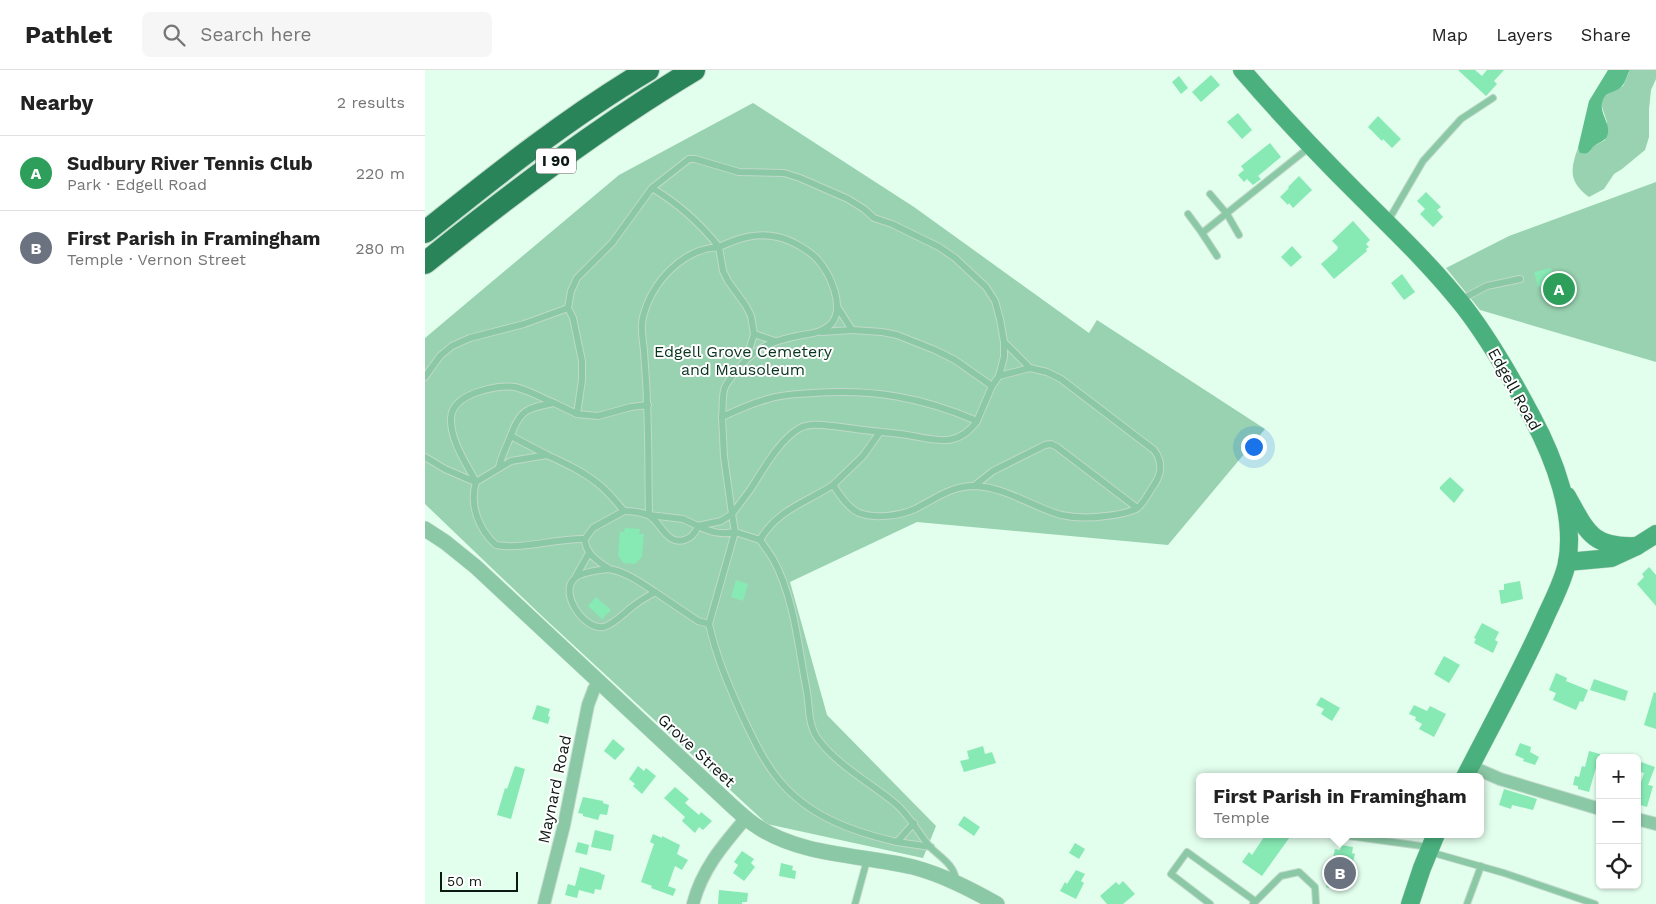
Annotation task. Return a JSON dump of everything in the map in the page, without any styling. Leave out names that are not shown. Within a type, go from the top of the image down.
[{"type":"highway","name":"I 90","points":[[425,232],[529,152],[591,107],[647,70]]},
{"type":"highway","name":"I 90","points":[[425,263],[518,189],[587,139],[694,70]]},
{"type":"main road","name":"Edgell Road","points":[[1242,70],[1311,145],[1435,272],[1459,301],[1489,343],[1520,395],[1546,446],[1560,484],[1567,520],[1567,562],[1553,602],[1538,636],[1467,772]]},
{"type":"main road","points":[[1560,484],[1581,521],[1592,536],[1607,544],[1626,547],[1637,546]]},
{"type":"main road","points":[[1567,562],[1611,558],[1637,546],[1656,534]]},
{"type":"main road","points":[[1410,904],[1432,844]]},
{"type":"street","name":"Grove Street","points":[[425,529],[445,542],[476,567],[746,818],[769,833],[794,843],[912,867],[956,883],[997,904]]},
{"type":"street","name":"Maynard Road","points":[[544,904],[564,825],[588,705],[594,688],[599,682]]},
{"type":"street","points":[[1484,776],[1596,808]]},
{"type":"street","points":[[693,904],[700,882],[712,859],[746,818]]},
{"type":"street","points":[[1641,820],[1656,824]]},
{"type":"lane","points":[[1387,223],[1423,161],[1461,120],[1493,98]]},
{"type":"lane","points":[[1202,233],[1311,145]]},
{"type":"lane","points":[[577,414],[582,380],[582,361],[573,318],[568,308],[571,291],[577,278],[612,243],[652,188],[689,160],[739,172],[784,173],[801,178],[848,200],[864,209],[874,218],[907,230],[955,258],[986,287],[995,301],[1001,319],[1004,356],[999,376],[992,386],[977,421],[968,433],[956,439],[934,441],[904,435],[808,425],[798,429],[787,439],[771,458],[732,514],[721,521],[698,526]]},
{"type":"lane","points":[[652,188],[673,200],[719,246],[723,271],[751,316],[754,334],[746,358],[724,389],[722,417],[724,449],[735,532],[709,624],[727,683],[749,729],[779,780],[796,797],[841,825],[875,837],[931,847]]},
{"type":"lane","points":[[1210,194],[1227,214],[1239,235]]},
{"type":"lane","points":[[1187,214],[1217,256]]},
{"type":"lane","points":[[698,526],[691,538],[675,539],[669,537],[649,516],[647,406],[642,318],[661,281],[677,263],[695,252],[708,247],[719,246],[738,238],[763,235],[784,239],[817,258],[826,272],[835,293],[838,308],[852,330]]},
{"type":"lane","points":[[1459,301],[1487,286],[1520,279]]},
{"type":"lane","points":[[425,377],[440,356],[452,346],[470,338],[524,324],[568,308]]},
{"type":"lane","points":[[821,332],[831,323],[838,308]]},
{"type":"lane","points":[[746,358],[775,341],[821,332],[852,330],[882,332],[897,335],[935,350],[955,360],[992,386]]},
{"type":"lane","points":[[754,334],[775,341]]},
{"type":"lane","points":[[1004,342],[1030,368]]},
{"type":"lane","points":[[833,485],[841,496],[859,512],[884,516],[912,510],[955,488],[974,486],[1007,493],[1061,515],[1098,517],[1117,515],[1137,508],[1160,475],[1161,464],[1158,455],[1085,396],[1061,379],[1047,372],[1030,368],[999,376]]},
{"type":"lane","points":[[476,482],[456,442],[451,427],[451,416],[456,406],[468,396],[486,389],[516,388],[577,414],[598,416],[631,407],[647,406]]},
{"type":"lane","points":[[722,417],[769,398],[844,391],[899,396],[928,403],[977,421]]},
{"type":"lane","points":[[499,468],[517,417],[537,406],[554,403]]},
{"type":"lane","points":[[760,540],[767,527],[781,514],[833,485],[863,456],[880,432]]},
{"type":"lane","points":[[511,436],[589,476],[624,511],[649,516],[683,519],[714,533],[735,532],[760,540],[773,559],[791,607],[809,701],[811,724],[816,736],[824,747],[848,768],[897,805],[914,823],[931,847],[954,871],[956,883]]},
{"type":"lane","points":[[974,486],[993,471],[1045,445],[1051,444],[1057,446],[1137,508]]},
{"type":"lane","points":[[547,455],[511,461],[476,482],[472,493],[478,520],[483,531],[496,546],[518,546],[571,538],[585,539]]},
{"type":"lane","points":[[425,457],[445,469],[476,482]]},
{"type":"lane","points":[[609,569],[589,553],[585,539],[593,528],[624,511]]},
{"type":"lane","points":[[589,553],[570,586],[570,596],[573,606],[583,619],[593,626],[606,626],[655,592]]},
{"type":"lane","points":[[575,577],[609,569],[619,571],[630,576],[698,621],[709,624]]},
{"type":"lane","points":[[897,842],[914,823]]},
{"type":"lane","points":[[1371,838],[1432,844],[1481,866],[1595,904]]},
{"type":"lane","points":[[1210,904],[1171,874],[1187,852],[1254,903],[1281,876],[1299,872],[1315,887],[1316,904]]},
{"type":"lane","points":[[855,904],[867,859]]},
{"type":"lane","points":[[1467,904],[1481,866]]},
{"type":"green space","points":[[1630,70],[1656,70],[1656,79],[1651,90],[1649,137],[1645,150],[1614,174],[1604,189],[1589,197],[1575,181],[1573,169],[1575,156],[1578,148],[1581,153],[1587,153],[1594,146],[1605,140],[1607,122],[1601,104],[1604,97],[1623,86]]},
{"type":"green space","name":"Edgell Grove Cemetery and Mausoleum","points":[[753,103],[914,207],[1089,333],[1097,320],[1265,429],[1168,545],[917,522],[790,582],[827,715],[936,826],[923,858],[767,824],[543,617],[425,504],[425,338],[619,175]]},
{"type":"green space","points":[[1656,182],[1656,362],[1480,310],[1446,268],[1509,236]]},
{"type":"shaded area","points":[[1608,70],[1630,70],[1622,86],[1604,97],[1602,109],[1608,129],[1606,138],[1588,153],[1580,153],[1578,148],[1589,101]]},
{"type":"building","points":[[1458,70],[1475,70],[1482,76],[1487,70],[1504,70],[1494,81],[1497,84],[1486,96]]},
{"type":"building","points":[[1211,75],[1220,85],[1201,102],[1192,92]]},
{"type":"building","points":[[1179,76],[1188,88],[1181,94],[1172,82]]},
{"type":"building","points":[[1238,113],[1252,130],[1242,139],[1227,122]]},
{"type":"building","points":[[1378,116],[1401,139],[1392,148],[1368,127]]},
{"type":"building","points":[[1270,143],[1281,157],[1258,176],[1261,179],[1253,185],[1247,179],[1244,182],[1238,175],[1244,170],[1241,166]]},
{"type":"building","points":[[1299,176],[1312,190],[1293,208],[1280,197]]},
{"type":"building","points":[[1426,192],[1441,207],[1437,210],[1443,217],[1433,227],[1420,214],[1425,209],[1417,201]]},
{"type":"building","points":[[1353,221],[1370,240],[1366,244],[1369,247],[1366,249],[1367,251],[1334,279],[1321,264],[1337,250],[1338,247],[1332,241]]},
{"type":"building","points":[[1292,246],[1302,257],[1291,267],[1281,257]]},
{"type":"building","points":[[1551,268],[1555,283],[1538,287],[1534,272]]},
{"type":"building","points":[[1402,274],[1415,292],[1404,300],[1391,283]]},
{"type":"building","points":[[1450,477],[1464,490],[1454,503],[1440,489]]},
{"type":"building","points":[[625,528],[640,529],[639,534],[644,534],[642,557],[635,564],[623,563],[618,555],[620,531],[624,532]]},
{"type":"building","points":[[1649,567],[1656,575],[1656,606],[1637,584],[1644,577],[1642,574]]},
{"type":"building","points":[[736,580],[748,584],[743,601],[731,597]]},
{"type":"building","points":[[1520,581],[1523,599],[1501,604],[1499,590],[1504,590],[1504,584]]},
{"type":"building","points":[[596,597],[611,610],[602,619],[588,606]]},
{"type":"building","points":[[1482,623],[1499,632],[1495,640],[1498,642],[1493,653],[1474,643],[1476,639],[1474,638]]},
{"type":"building","points":[[1444,656],[1460,665],[1449,683],[1434,674]]},
{"type":"building","points":[[1556,673],[1567,678],[1566,681],[1588,690],[1583,702],[1580,701],[1576,710],[1553,700],[1556,693],[1549,690]]},
{"type":"building","points":[[1594,679],[1628,691],[1625,701],[1590,690]]},
{"type":"building","points":[[1654,692],[1656,693],[1656,729],[1644,725]]},
{"type":"building","points":[[1321,697],[1340,708],[1332,721],[1321,714],[1324,709],[1316,705]]},
{"type":"building","points":[[537,705],[550,709],[548,724],[532,719]]},
{"type":"building","points":[[1414,705],[1427,711],[1430,706],[1446,714],[1434,737],[1419,729],[1422,724],[1415,720],[1416,717],[1409,714]]},
{"type":"building","points":[[613,739],[625,749],[615,760],[604,751]]},
{"type":"building","points":[[1520,743],[1531,747],[1530,752],[1539,757],[1535,765],[1523,761],[1524,759],[1515,755]]},
{"type":"building","points":[[983,746],[985,754],[992,752],[996,763],[964,772],[960,761],[969,759],[967,751]]},
{"type":"building","points":[[1589,751],[1600,754],[1596,754],[1596,768],[1589,792],[1578,789],[1578,786],[1573,785],[1575,776],[1579,777],[1582,766],[1585,767]]},
{"type":"building","points":[[1641,762],[1655,767],[1648,785],[1653,786],[1647,807],[1641,805],[1641,782],[1644,773],[1641,772]]},
{"type":"building","points":[[515,766],[525,769],[511,819],[497,815],[505,788],[507,789]]},
{"type":"building","points":[[638,766],[644,771],[646,768],[656,776],[642,794],[633,786],[635,784],[629,779]]},
{"type":"building","points":[[675,787],[689,799],[685,803],[699,815],[701,812],[712,821],[703,830],[699,827],[695,833],[682,821],[685,817],[664,798]]},
{"type":"building","points":[[1504,789],[1537,799],[1533,810],[1512,805],[1511,809],[1499,805]]},
{"type":"building","points":[[583,797],[603,801],[603,803],[609,805],[607,815],[600,814],[598,820],[578,813]]},
{"type":"building","points":[[964,816],[980,827],[974,836],[958,825]]},
{"type":"building","points":[[595,830],[614,835],[611,851],[591,847]]},
{"type":"building","points":[[653,834],[662,838],[662,836],[680,845],[677,854],[688,860],[682,870],[675,866],[668,886],[676,889],[673,896],[641,882],[654,844],[650,842]]},
{"type":"building","points":[[1263,838],[1289,838],[1262,876],[1242,862],[1249,852],[1252,855]]},
{"type":"building","points":[[578,842],[589,845],[587,855],[575,852]]},
{"type":"building","points":[[1075,843],[1085,849],[1079,859],[1069,853]]},
{"type":"building","points":[[1341,845],[1353,847],[1352,853],[1355,854],[1344,891],[1326,887],[1335,849],[1340,850]]},
{"type":"building","points":[[742,851],[754,859],[751,863],[755,867],[744,881],[733,873],[738,865],[734,862]]},
{"type":"building","points":[[781,863],[793,866],[792,870],[796,871],[795,879],[779,876]]},
{"type":"building","points":[[580,867],[605,875],[601,890],[595,889],[594,894],[579,890],[577,898],[565,895],[568,884],[575,886]]},
{"type":"building","points":[[1076,870],[1085,874],[1081,881],[1084,883],[1076,899],[1060,891]]},
{"type":"building","points":[[1123,881],[1135,894],[1123,904],[1107,904],[1100,896],[1116,882],[1119,885]]},
{"type":"building","points":[[719,890],[748,893],[747,902],[742,902],[742,904],[718,904]]},
{"type":"place","name":"Sudbury River Tennis Club","points":[[1559,289]]},
{"type":"place","name":"First Parish in Framingham","points":[[1340,873]]}]
